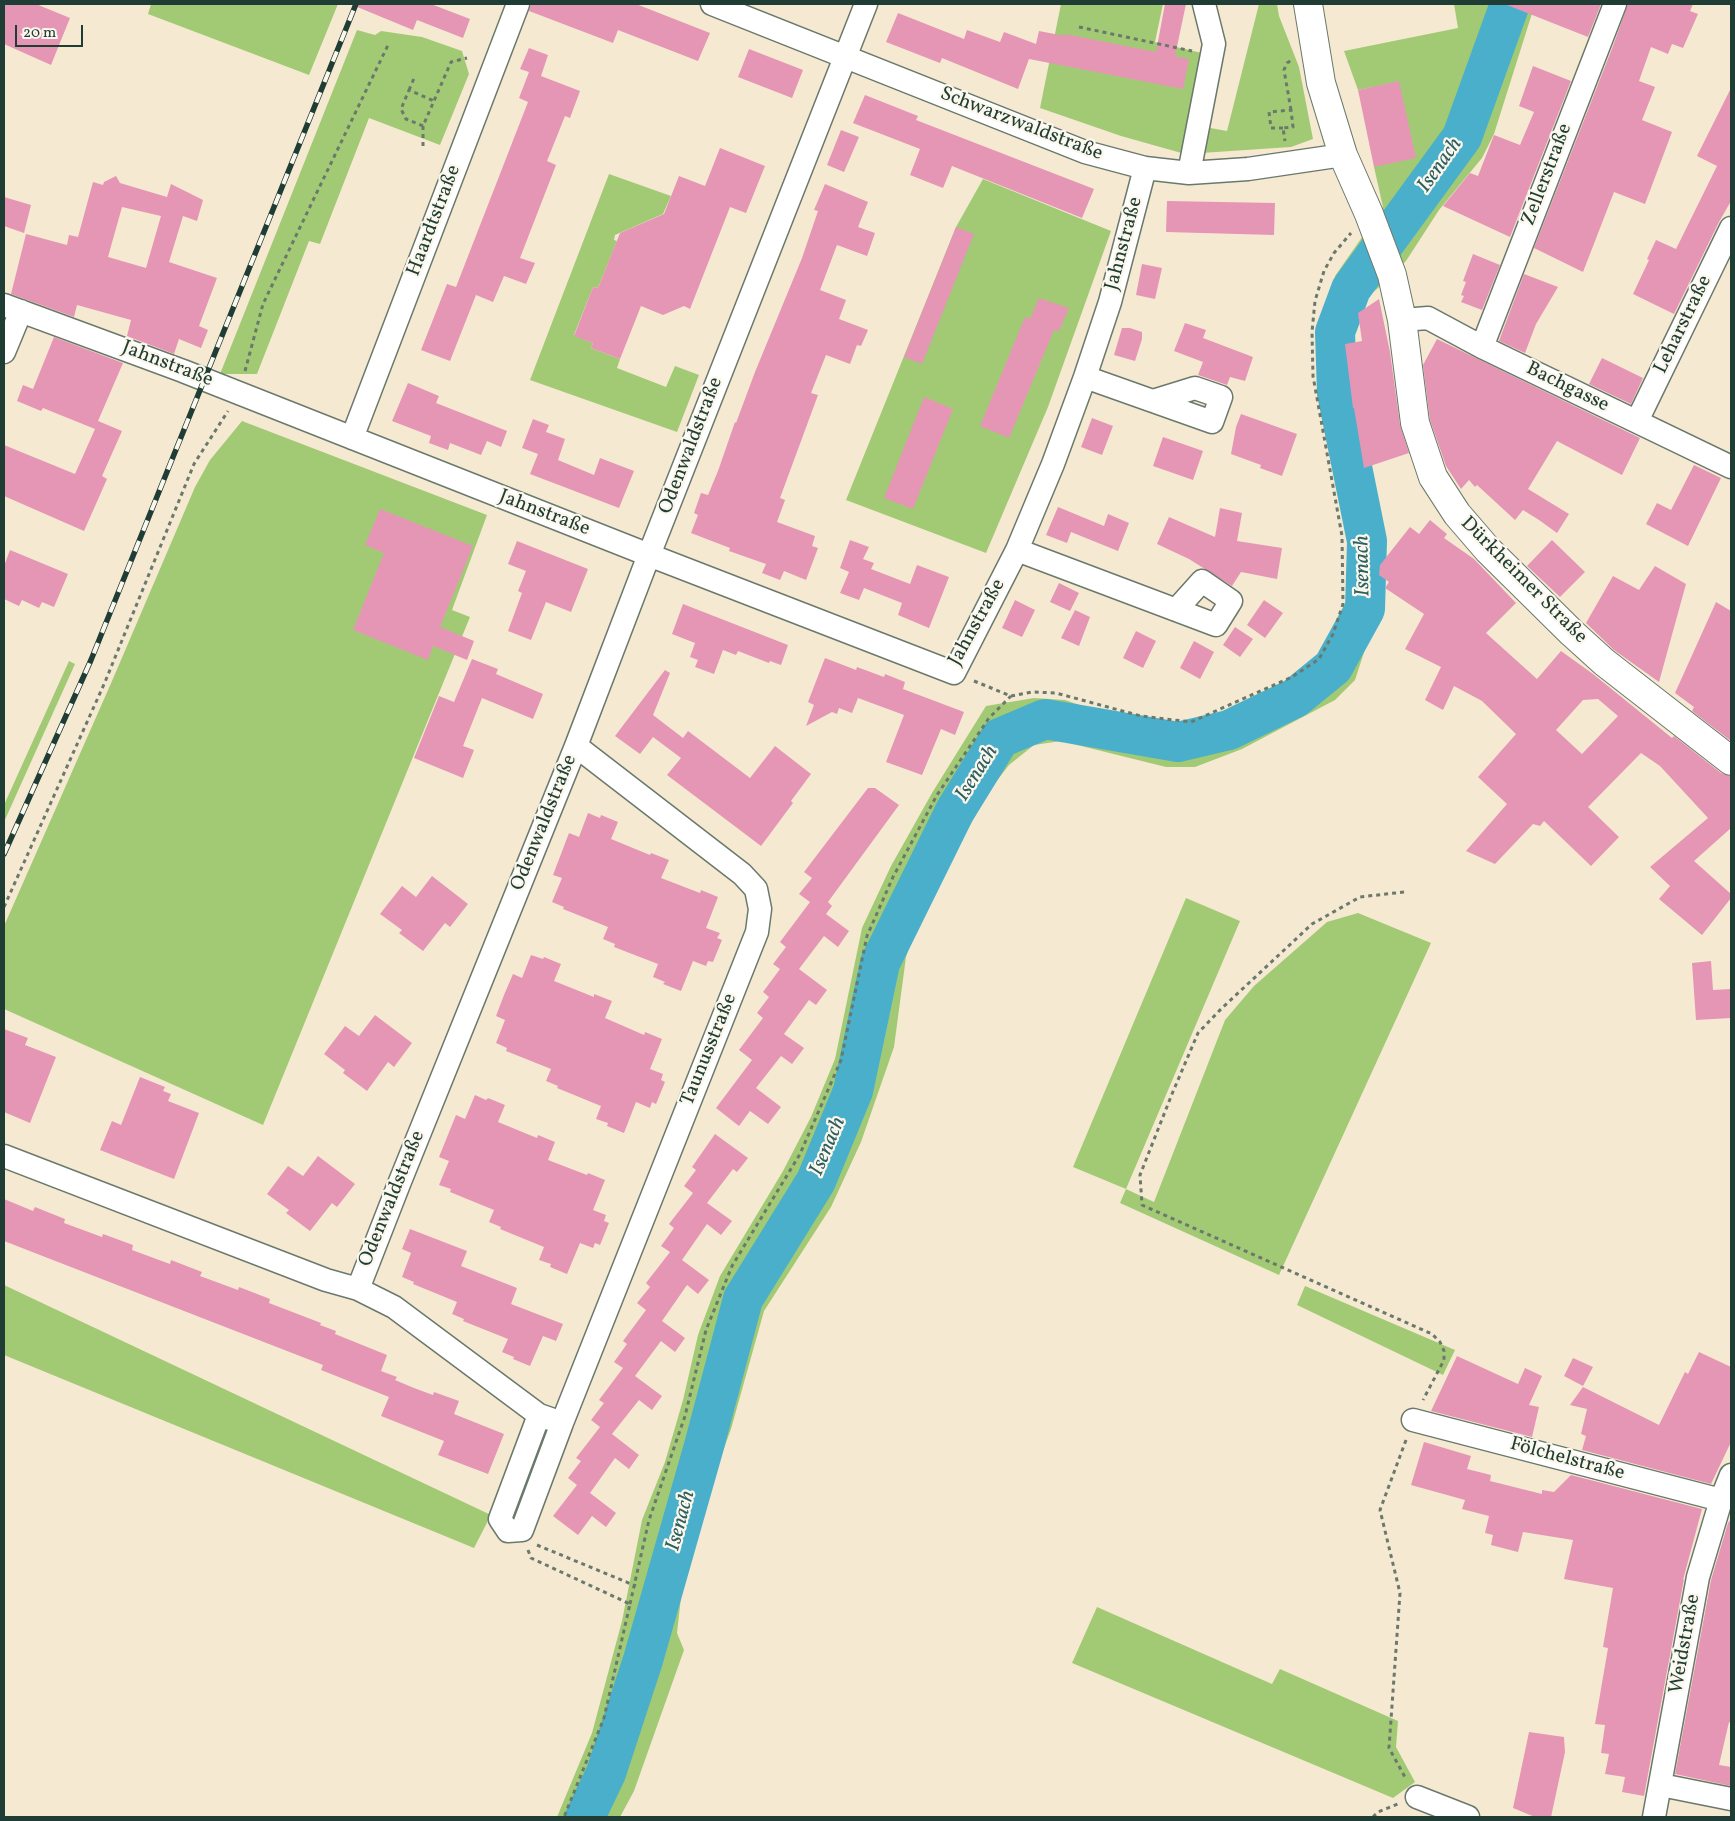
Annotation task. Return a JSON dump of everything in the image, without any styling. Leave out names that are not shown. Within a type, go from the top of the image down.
[{"type":"main road","name":"Dürkheimer Straße","points":[[1308,4],[1321,83],[1344,155],[1392,275],[1402,320],[1415,423],[1433,477],[1457,514],[1488,550],[1572,633],[1604,662],[1731,761]]},
{"type":"street","name":"Haardtstraße","points":[[352,438],[518,4]]},
{"type":"street","name":"Schwarzwaldstraße","points":[[712,4],[1085,152],[1145,168],[1189,173],[1248,170],[1344,155]]},
{"type":"street","name":"Odenwaldstraße","points":[[4,1156],[326,1280],[358,1289],[402,1175],[576,746],[649,555],[866,4]]},
{"type":"street","points":[[1189,173],[1214,44],[1204,4]]},
{"type":"street","name":"Zellerstraße","points":[[1482,347],[1615,4]]},
{"type":"street","name":"Jahnstraße","points":[[12,308],[183,371],[954,673],[1017,550],[1053,464],[1086,377],[1110,302],[1145,168]]},
{"type":"street","name":"Leharstraße","points":[[1637,421],[1731,228]]},
{"type":"street","points":[[4,352],[12,308]]},
{"type":"street","name":"Bachgasse","points":[[1402,320],[1428,318],[1482,347],[1731,467]]},
{"type":"street","points":[[1086,377],[1153,401]]},
{"type":"street","points":[[1017,550],[1176,610]]},
{"type":"street","name":"Taunusstraße","points":[[524,1535],[562,1423],[598,1329],[754,941],[760,909],[756,889],[742,874],[576,746]]},
{"type":"street","points":[[358,1289],[394,1307],[539,1415],[562,1423]]},
{"type":"street","points":[[524,1535],[508,1531],[500,1519],[539,1415]]},
{"type":"street","name":"Fölchelstraße","points":[[1413,1420],[1721,1500]]},
{"type":"street","name":"Weidstraße","points":[[1654,1817],[1698,1577],[1721,1500],[1731,1474]]},
{"type":"street","points":[[1661,1785],[1731,1799]]},
{"type":"street","points":[[1417,1797],[1468,1817]]},
{"type":"path","points":[[1079,27],[1212,55]]},
{"type":"path","points":[[4,907],[105,682],[194,464],[238,394],[263,304],[389,43]]},
{"type":"path","points":[[423,146],[424,126],[451,62],[467,58]]},
{"type":"path","points":[[415,76],[401,109],[406,119],[424,126]]},
{"type":"path","points":[[409,90],[434,100]]},
{"type":"path","points":[[1291,110],[1293,127],[1283,128],[1270,128],[1269,112],[1291,110]]},
{"type":"path","points":[[1283,128],[1287,164]]},
{"type":"path","points":[[564,1817],[604,1718],[630,1604],[636,1586],[649,1520],[685,1416],[706,1330],[732,1266],[800,1154],[841,1060],[867,936],[893,877],[937,795],[989,718],[1012,696],[1032,692],[1056,693],[1141,716],[1190,722],[1292,677],[1319,659],[1334,634],[1343,604],[1342,536],[1312,376],[1312,332],[1315,301],[1324,271],[1334,253],[1371,220]]},
{"type":"path","points":[[954,673],[1012,696]]},
{"type":"path","points":[[1373,1817],[1378,1812],[1417,1797],[1389,1748],[1400,1593],[1380,1510],[1413,1420],[1444,1360],[1444,1351],[1440,1342],[1432,1334],[1142,1205],[1140,1175],[1198,1033],[1221,1008],[1312,924],[1360,898],[1404,892]]},
{"type":"path","points":[[524,1535],[636,1586]]},
{"type":"path","points":[[524,1535],[531,1558],[630,1604]]},
{"type":"green space","points":[[151,4],[338,4],[309,75],[148,14]]},
{"type":"green space","points":[[1061,4],[1163,4],[1155,42],[1206,54],[1185,154],[1121,136],[1040,108]]},
{"type":"green space","points":[[1259,4],[1277,4],[1279,16],[1299,67],[1313,139],[1291,147],[1201,153],[1205,127],[1227,131]]},
{"type":"green space","points":[[1454,4],[1535,4],[1494,134],[1482,158],[1439,210],[1406,261],[1377,289],[1353,308],[1339,345],[1346,390],[1356,422],[1380,557],[1373,625],[1355,680],[1335,700],[1242,749],[1195,767],[1166,767],[1061,741],[1034,745],[1009,765],[989,791],[919,917],[906,957],[894,1047],[861,1142],[831,1207],[764,1311],[731,1429],[686,1552],[677,1633],[684,1650],[634,1791],[620,1817],[557,1817],[592,1733],[622,1621],[642,1520],[665,1462],[683,1400],[698,1335],[720,1276],[783,1171],[811,1117],[835,1059],[862,928],[891,866],[932,793],[986,706],[1034,698],[1065,700],[1109,715],[1185,732],[1235,714],[1304,679],[1337,652],[1355,602],[1347,496],[1332,427],[1321,345],[1330,299],[1339,283],[1335,276],[1383,207],[1374,167],[1399,82],[1358,90],[1344,51],[1458,28]]},
{"type":"green space","points":[[357,30],[375,35],[381,31],[422,37],[462,51],[469,74],[440,145],[369,118],[320,244],[309,241],[257,374],[220,374]]},
{"type":"green space","points":[[609,174],[671,196],[663,214],[615,235],[614,240],[617,241],[598,288],[593,287],[574,335],[593,343],[591,348],[620,359],[617,368],[666,387],[675,366],[699,375],[677,432],[530,380]]},
{"type":"green space","points":[[983,179],[1111,231],[1048,407],[986,553],[846,500],[956,227]]},
{"type":"green space","points":[[242,421],[487,515],[452,610],[470,617],[263,1125],[4,1009],[4,926],[195,487],[210,460]]},
{"type":"green space","points":[[69,661],[75,664],[4,822],[4,805]]},
{"type":"green space","points":[[1186,898],[1240,921],[1126,1189],[1073,1167]]},
{"type":"green space","points":[[1358,913],[1431,943],[1279,1275],[1120,1203],[1126,1189],[1154,1202],[1225,1020],[1254,986],[1327,922]]},
{"type":"green space","points":[[4,1285],[491,1515],[474,1548],[4,1355]]},
{"type":"green space","points":[[1305,1286],[1455,1350],[1443,1375],[1297,1305]]},
{"type":"green space","points":[[1097,1607],[1272,1684],[1280,1669],[1398,1721],[1396,1747],[1415,1782],[1393,1798],[1072,1663]]},
{"type":"building","points":[[4,4],[36,4],[70,18],[51,65],[4,44]]},
{"type":"building","points":[[350,4],[431,4],[470,19],[463,38],[417,20],[413,30]]},
{"type":"building","points":[[531,4],[636,4],[710,33],[698,61],[618,30],[613,43],[529,11]]},
{"type":"building","points":[[1165,4],[1186,4],[1175,56],[1189,59],[1183,89],[1029,59],[1018,89],[942,58],[940,63],[886,42],[898,13],[964,39],[967,30],[1000,42],[1004,32],[1036,44],[1039,31],[1065,36],[1065,34],[1156,52]]},
{"type":"building","points":[[1507,4],[1601,4],[1588,37]]},
{"type":"building","points":[[1628,4],[1693,4],[1690,11],[1698,14],[1683,48],[1672,44],[1668,54],[1651,47],[1639,81],[1655,87],[1642,120],[1672,132],[1645,204],[1614,192],[1583,272],[1534,248]]},
{"type":"building","points":[[529,48],[548,55],[541,76],[580,91],[570,118],[565,116],[547,161],[556,165],[520,258],[535,263],[526,284],[504,276],[493,302],[476,295],[450,361],[421,350],[447,284],[456,287],[528,102],[519,98],[529,72],[520,69]]},
{"type":"building","points":[[749,49],[803,70],[792,98],[738,77]]},
{"type":"building","points":[[1533,66],[1571,81],[1510,237],[1443,206],[1470,173],[1478,176],[1494,135],[1520,145],[1534,112],[1519,106]]},
{"type":"building","points":[[1399,81],[1416,158],[1374,167],[1358,90]]},
{"type":"building","points":[[1731,88],[1731,201],[1674,314],[1633,294],[1656,240],[1676,249],[1717,166],[1697,156]]},
{"type":"building","points":[[865,95],[918,116],[916,120],[1094,189],[1082,218],[952,166],[943,188],[910,175],[920,149],[853,123]]},
{"type":"building","points":[[841,130],[859,137],[844,172],[827,165]]},
{"type":"building","points":[[720,148],[765,166],[746,213],[730,207],[690,309],[684,306],[663,315],[641,306],[620,359],[591,348],[593,343],[574,336],[593,287],[598,288],[620,233],[664,214],[679,176],[705,186]]},
{"type":"building","points":[[116,176],[120,183],[167,197],[171,184],[203,200],[197,221],[183,216],[169,262],[217,278],[199,326],[208,330],[201,348],[179,339],[174,354],[127,336],[131,320],[77,305],[74,317],[11,294],[26,234],[67,245],[69,235],[78,237],[93,182],[103,185],[104,182]],"holes":[[[122,207],[161,216],[146,268],[108,257]]]},
{"type":"building","points":[[825,184],[868,202],[858,227],[875,233],[867,256],[837,245],[820,290],[846,300],[839,319],[868,330],[861,346],[857,345],[850,364],[826,355],[811,393],[818,395],[780,498],[785,500],[777,522],[815,536],[812,546],[818,548],[806,580],[784,571],[780,580],[762,573],[766,564],[729,551],[730,548],[691,533],[698,515],[694,513],[701,493],[708,495],[735,422],[802,258],[818,211],[814,210]]},
{"type":"building","points":[[4,197],[31,205],[24,233],[4,226]]},
{"type":"building","points":[[1167,201],[1275,203],[1274,235],[1166,232]]},
{"type":"building","points":[[956,227],[974,234],[922,364],[904,357]]},
{"type":"building","points":[[1473,254],[1500,265],[1482,310],[1461,302],[1464,296],[1461,295],[1466,282],[1463,281]]},
{"type":"building","points":[[1142,264],[1162,268],[1155,299],[1136,295]]},
{"type":"building","points":[[1524,274],[1558,287],[1536,324],[1525,353],[1499,341]]},
{"type":"building","points":[[1039,298],[1069,308],[1059,331],[1054,330],[1009,438],[980,426],[1025,317],[1030,319]]},
{"type":"building","points":[[1379,299],[1390,352],[1400,425],[1409,453],[1364,468],[1353,408],[1345,344],[1362,341],[1358,313]]},
{"type":"building","points":[[1185,323],[1206,330],[1203,338],[1253,357],[1245,381],[1230,377],[1227,385],[1198,375],[1203,362],[1174,351]]},
{"type":"building","points":[[1122,328],[1130,328],[1142,332],[1142,339],[1135,361],[1114,355]]},
{"type":"building","points":[[54,337],[123,363],[98,421],[122,431],[102,476],[107,479],[84,531],[4,496],[4,445],[75,474],[95,429],[43,408],[41,411],[17,401],[23,385],[33,389]]},
{"type":"building","points":[[1437,339],[1640,438],[1622,475],[1557,441],[1528,489],[1569,514],[1557,533],[1523,510],[1515,520],[1469,480],[1461,489],[1446,466],[1430,420],[1423,365]]},
{"type":"building","points":[[1602,358],[1643,378],[1631,404],[1589,384]]},
{"type":"building","points":[[408,383],[439,396],[436,403],[507,431],[501,447],[487,441],[481,455],[450,443],[448,450],[429,443],[431,436],[392,421]]},
{"type":"building","points":[[924,397],[953,409],[913,509],[884,498]]},
{"type":"building","points":[[1241,414],[1297,434],[1282,476],[1260,468],[1261,465],[1231,454],[1236,427]]},
{"type":"building","points":[[1092,418],[1113,426],[1102,455],[1081,447]]},
{"type":"building","points":[[533,419],[549,425],[546,432],[565,439],[558,460],[594,475],[600,458],[634,471],[619,508],[530,474],[538,454],[522,448]]},
{"type":"building","points":[[1163,437],[1203,451],[1193,480],[1153,466]]},
{"type":"building","points":[[1694,465],[1721,478],[1688,546],[1646,524],[1657,503],[1671,510]]},
{"type":"building","points":[[1058,507],[1104,526],[1108,514],[1129,523],[1118,551],[1071,532],[1067,543],[1046,535]]},
{"type":"building","points":[[1220,508],[1242,513],[1237,541],[1282,548],[1277,579],[1241,572],[1232,586],[1189,559],[1157,544],[1169,517],[1215,537]]},
{"type":"building","points":[[380,509],[473,546],[440,627],[474,641],[467,660],[433,646],[428,660],[353,630],[384,553],[365,545]]},
{"type":"building","points":[[1430,520],[1447,534],[1444,538],[1474,559],[1516,603],[1486,633],[1537,679],[1561,651],[1593,674],[1672,738],[1674,736],[1721,773],[1731,776],[1731,828],[1694,861],[1731,894],[1731,898],[1702,935],[1659,899],[1670,886],[1650,867],[1708,818],[1660,766],[1641,753],[1588,807],[1619,837],[1591,866],[1544,821],[1540,826],[1533,824],[1495,864],[1466,851],[1507,804],[1478,777],[1516,734],[1482,701],[1454,686],[1443,710],[1425,700],[1441,667],[1405,649],[1424,614],[1385,588],[1389,582],[1379,575],[1380,565],[1410,527],[1419,534]],"holes":[[[1598,699],[1618,716],[1582,754],[1556,730],[1583,700]]]},
{"type":"building","points":[[850,540],[869,547],[863,559],[874,563],[871,569],[910,584],[917,565],[949,577],[929,628],[898,615],[902,603],[864,588],[859,600],[840,593],[849,572],[840,568]]},
{"type":"building","points":[[1552,540],[1585,572],[1560,597],[1527,566]]},
{"type":"building","points":[[517,541],[588,569],[571,612],[546,602],[531,640],[508,631],[522,593],[518,591],[526,571],[508,564]]},
{"type":"building","points":[[10,550],[68,574],[54,607],[42,602],[39,608],[22,600],[19,606],[4,599],[4,566]]},
{"type":"building","points":[[1655,566],[1686,584],[1659,682],[1614,650],[1586,623],[1613,576],[1639,590]]},
{"type":"building","points":[[1059,583],[1079,593],[1070,611],[1050,602]]},
{"type":"building","points":[[1015,600],[1035,610],[1022,637],[1002,628]]},
{"type":"building","points":[[1264,600],[1283,613],[1265,638],[1247,625]]},
{"type":"building","points":[[1716,602],[1731,611],[1731,741],[1692,711],[1694,707],[1675,693]]},
{"type":"building","points":[[683,604],[788,645],[781,665],[770,661],[769,663],[738,651],[736,655],[723,650],[714,674],[695,667],[698,660],[690,657],[695,643],[672,634]]},
{"type":"building","points":[[1075,610],[1090,617],[1079,646],[1061,638]]},
{"type":"building","points":[[1235,627],[1253,639],[1240,657],[1223,645]]},
{"type":"building","points":[[1136,631],[1156,641],[1143,668],[1123,658]]},
{"type":"building","points":[[1194,641],[1214,652],[1200,679],[1180,668]]},
{"type":"building","points":[[825,658],[856,670],[857,667],[884,677],[885,674],[905,682],[903,689],[964,712],[955,735],[941,729],[922,775],[886,762],[904,715],[858,698],[852,713],[839,708],[837,714],[832,712],[806,726],[814,705],[808,702]]},
{"type":"building","points":[[472,659],[498,669],[496,674],[543,694],[533,719],[482,698],[463,746],[474,750],[463,778],[414,758],[439,696],[454,702]]},
{"type":"building","points":[[665,670],[670,673],[653,715],[683,738],[688,731],[750,778],[775,746],[811,774],[791,801],[793,803],[761,846],[667,775],[681,758],[653,737],[640,754],[615,736]]},
{"type":"building","points":[[868,788],[875,788],[899,805],[828,902],[832,906],[826,914],[849,931],[838,947],[824,936],[799,969],[827,990],[816,1005],[809,1000],[784,1034],[804,1048],[792,1064],[781,1056],[756,1088],[781,1107],[768,1124],[750,1111],[739,1126],[716,1108],[752,1060],[739,1050],[763,1018],[757,1013],[769,997],[763,992],[780,969],[773,964],[786,947],[780,942],[810,902],[799,894],[812,878],[804,872]]},
{"type":"building","points":[[588,813],[600,818],[601,815],[618,822],[611,839],[650,855],[651,853],[669,860],[661,878],[700,893],[701,890],[718,897],[706,928],[720,933],[717,938],[722,940],[713,962],[708,961],[706,966],[693,961],[681,991],[663,984],[665,982],[653,977],[658,964],[614,947],[615,944],[603,939],[608,927],[563,909],[564,907],[552,902],[562,878],[553,875],[569,833],[579,837]]},
{"type":"building","points":[[432,876],[468,904],[450,927],[445,923],[423,951],[399,933],[402,930],[380,914],[402,886],[416,897]]},
{"type":"building","points":[[531,955],[543,959],[544,957],[561,964],[554,981],[594,997],[594,994],[612,1001],[605,1018],[644,1035],[645,1032],[662,1039],[650,1069],[663,1074],[661,1080],[665,1082],[656,1104],[652,1102],[650,1108],[636,1102],[624,1133],[607,1126],[608,1123],[596,1119],[601,1106],[557,1088],[558,1086],[546,1081],[551,1069],[506,1051],[507,1048],[496,1043],[505,1020],[496,1016],[504,995],[513,974],[522,978]]},
{"type":"building","points":[[1711,961],[1713,990],[1731,989],[1731,1018],[1696,1020],[1692,963]]},
{"type":"building","points":[[375,1015],[412,1043],[394,1067],[388,1062],[367,1091],[343,1073],[345,1070],[324,1054],[345,1026],[359,1036]]},
{"type":"building","points":[[4,1029],[28,1038],[25,1045],[56,1057],[30,1123],[4,1112]]},
{"type":"building","points":[[140,1077],[165,1087],[163,1091],[171,1094],[168,1101],[199,1113],[174,1179],[100,1150],[112,1121],[121,1125]]},
{"type":"building","points":[[475,1095],[505,1105],[498,1122],[537,1138],[538,1135],[555,1142],[548,1160],[605,1180],[593,1210],[606,1215],[604,1221],[609,1223],[600,1245],[595,1243],[593,1248],[580,1243],[567,1274],[550,1267],[551,1264],[539,1260],[544,1247],[500,1229],[501,1227],[489,1222],[494,1210],[450,1192],[451,1189],[439,1185],[449,1161],[439,1157],[456,1115],[465,1119]]},
{"type":"building","points":[[715,1134],[748,1158],[737,1172],[733,1169],[707,1203],[732,1221],[721,1235],[707,1224],[682,1260],[709,1280],[698,1294],[687,1285],[662,1321],[685,1338],[675,1352],[661,1341],[635,1376],[662,1396],[652,1410],[639,1400],[612,1434],[639,1455],[629,1469],[615,1458],[590,1493],[616,1513],[606,1527],[592,1516],[578,1535],[553,1516],[577,1485],[568,1478],[581,1461],[576,1458],[600,1427],[591,1420],[604,1403],[599,1400],[623,1368],[614,1362],[627,1344],[623,1341],[646,1310],[637,1303],[650,1287],[646,1283],[670,1252],[661,1246],[674,1228],[669,1224],[693,1193],[684,1186],[696,1170],[692,1167]]},
{"type":"building","points":[[318,1156],[355,1184],[337,1207],[332,1203],[310,1231],[286,1213],[289,1210],[267,1194],[288,1166],[303,1176]]},
{"type":"building","points":[[4,1199],[33,1211],[35,1207],[65,1219],[64,1223],[102,1237],[103,1234],[133,1245],[132,1250],[170,1264],[171,1260],[202,1272],[200,1276],[238,1290],[239,1287],[270,1299],[269,1303],[321,1323],[320,1325],[336,1331],[335,1334],[387,1355],[381,1371],[397,1377],[395,1380],[414,1388],[433,1395],[434,1392],[459,1401],[454,1414],[504,1434],[488,1474],[438,1455],[444,1441],[381,1416],[389,1397],[321,1370],[323,1365],[4,1241]]},
{"type":"building","points":[[410,1229],[467,1251],[461,1266],[517,1288],[511,1304],[563,1324],[556,1341],[543,1336],[530,1366],[513,1359],[514,1357],[502,1352],[508,1339],[463,1321],[464,1319],[452,1314],[457,1302],[413,1284],[414,1282],[402,1277],[411,1253],[402,1249]]},
{"type":"building","points":[[1699,1352],[1731,1367],[1731,1442],[1711,1484],[1582,1450],[1586,1436],[1581,1434],[1587,1409],[1570,1405],[1583,1387],[1659,1425],[1685,1372],[1688,1374]]},
{"type":"building","points":[[1457,1356],[1518,1384],[1525,1368],[1542,1376],[1529,1405],[1539,1407],[1532,1437],[1431,1411]]},
{"type":"building","points":[[1573,1358],[1593,1367],[1583,1386],[1564,1376]]},
{"type":"building","points":[[1424,1442],[1471,1456],[1467,1469],[1491,1475],[1490,1481],[1542,1494],[1542,1490],[1554,1492],[1571,1475],[1702,1509],[1683,1580],[1644,1796],[1622,1792],[1625,1777],[1605,1774],[1609,1754],[1601,1753],[1605,1725],[1595,1724],[1608,1648],[1603,1647],[1613,1588],[1564,1579],[1573,1540],[1523,1532],[1518,1552],[1491,1545],[1493,1535],[1485,1533],[1489,1516],[1462,1509],[1465,1500],[1411,1485]]},
{"type":"building","points":[[1731,1519],[1731,1723],[1729,1722],[1719,1765],[1731,1767],[1731,1786],[1675,1774],[1711,1580],[1728,1523]]},
{"type":"building","points":[[1529,1732],[1564,1737],[1565,1752],[1551,1817],[1535,1817],[1513,1808]]},
{"type":"waterway","name":"Isenach","points":[[585,1817],[606,1773],[643,1660],[704,1446],[743,1299],[816,1181],[853,1091],[880,963],[955,811],[1000,738],[1045,719],[1178,742],[1229,730],[1295,698],[1333,667],[1365,609],[1367,541],[1337,393],[1335,332],[1351,289],[1462,137],[1510,4]]},
{"type":"railway","points":[[4,854],[91,660],[356,4]]}]
